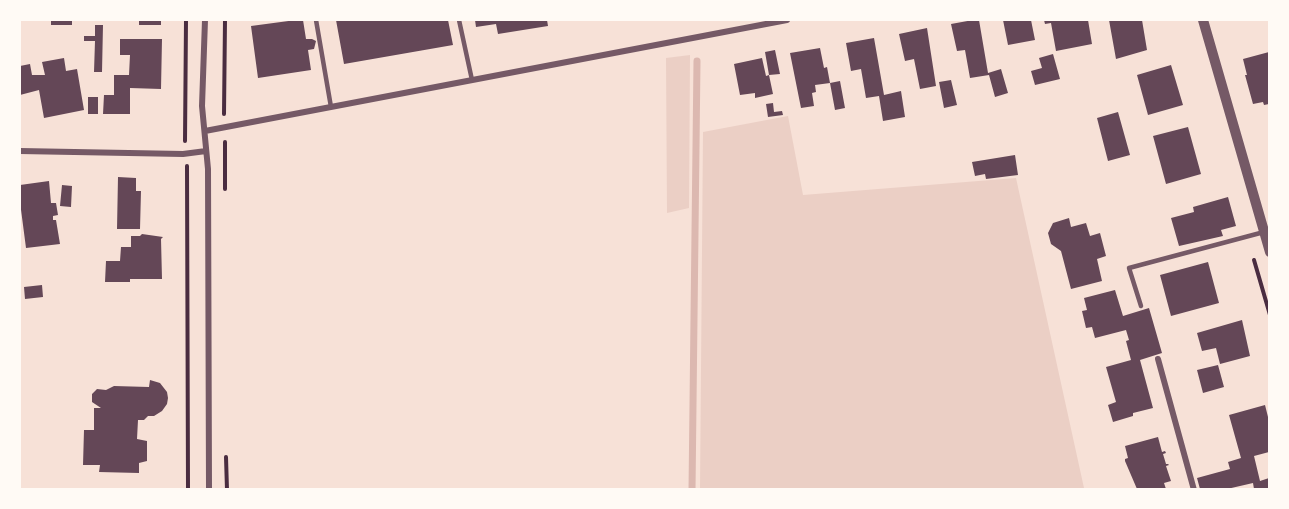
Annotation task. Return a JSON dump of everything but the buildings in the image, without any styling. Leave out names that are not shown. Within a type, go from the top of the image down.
[{"type":"street","points":[[205,20],[202,106],[206,151],[209,489]]},
{"type":"street","points":[[205,131],[787,20]]},
{"type":"street","points":[[1203,20],[1269,252]]},
{"type":"street","points":[[20,151],[183,154],[206,151]]},
{"type":"street","points":[[1158,358],[1194,489]]},
{"type":"lane","points":[[316,20],[331,107]]},
{"type":"lane","points":[[459,20],[472,80]]},
{"type":"lane","points":[[1141,306],[1129,268],[1264,232]]},
{"type":"path","points":[[184,138],[186,130],[186,20]]},
{"type":"path","points":[[224,113],[225,20]]},
{"type":"path","points":[[188,171],[188,489]]},
{"type":"shaded area","points":[[690,55],[689,208],[667,213],[666,58]]},
{"type":"shaded area","points":[[788,116],[803,195],[1016,178],[1084,488],[700,489],[703,132]]},
{"type":"waterway","points":[[692,490],[697,61]]}]
